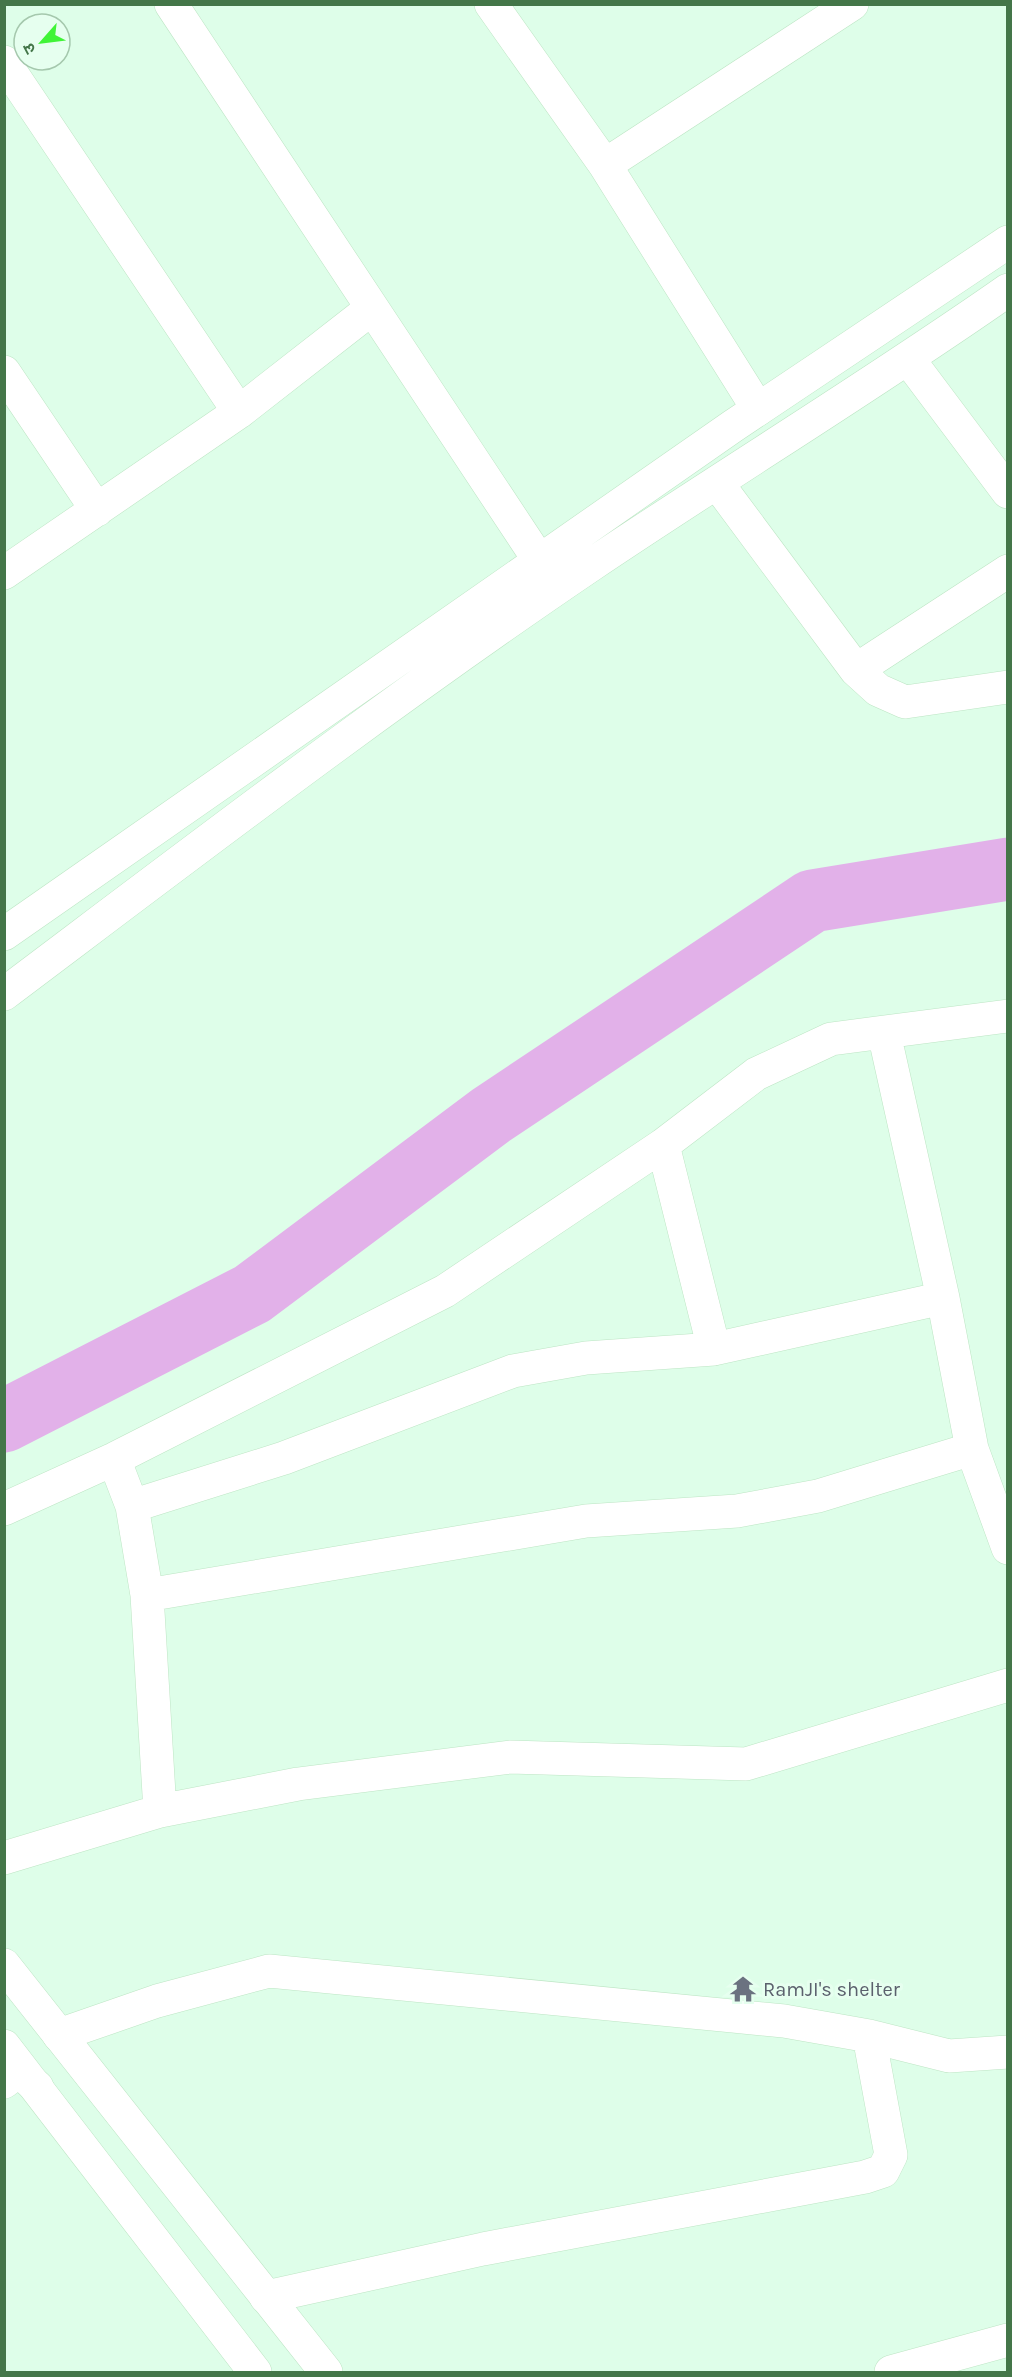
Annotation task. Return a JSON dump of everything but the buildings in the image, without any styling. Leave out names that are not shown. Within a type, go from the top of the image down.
[{"type":"street","points":[[171,4],[371,309],[540,560]]},
{"type":"street","points":[[491,4],[606,165],[758,409]]},
{"type":"street","points":[[606,165],[841,8]]},
{"type":"street","points":[[4,62],[239,412]]},
{"type":"street","points":[[4,934],[758,409],[1008,242]]},
{"type":"street","points":[[4,994],[391,704],[592,565],[909,360],[1008,290]]},
{"type":"street","points":[[4,573],[239,412],[371,309]]},
{"type":"street","points":[[909,360],[1008,492]]},
{"type":"street","points":[[4,372],[97,510]]},
{"type":"street","points":[[717,483],[856,670],[878,690],[905,702],[1008,687]]},
{"type":"street","points":[[856,670],[1008,571]]},
{"type":"street","points":[[4,1509],[114,1459],[445,1291],[663,1145],[756,1074],[831,1039],[1008,1016]]},
{"type":"street","points":[[884,1033],[943,1298],[972,1449],[1008,1548]]},
{"type":"street","points":[[663,1145],[714,1349]]},
{"type":"street","points":[[132,1506],[284,1458],[513,1371],[586,1358],[714,1349],[943,1298]]},
{"type":"street","points":[[147,1595],[586,1521],[737,1511],[818,1496],[972,1449]]},
{"type":"street","points":[[114,1459],[132,1506],[147,1595],[160,1811]]},
{"type":"street","points":[[4,1858],[160,1811],[298,1784],[510,1757],[746,1764],[1008,1685]]},
{"type":"street","points":[[4,1965],[326,2373]]},
{"type":"street","points":[[59,2035],[157,2001],[269,1971],[784,2021],[869,2036],[949,2056],[1008,2052]]},
{"type":"street","points":[[266,2297],[483,2249],[865,2177],[883,2171],[891,2155],[869,2036]]},
{"type":"street","points":[[4,2046],[255,2373]]},
{"type":"street","points":[[4,2082],[18,2071],[37,2088]]},
{"type":"street","points":[[891,2373],[1008,2340]]},
{"type":"waterway","points":[[4,1421],[252,1294],[490,1116],[812,901],[1008,869]]},
{"type":"place","name":"RamJI's shelter","points":[[743,1989]]}]
